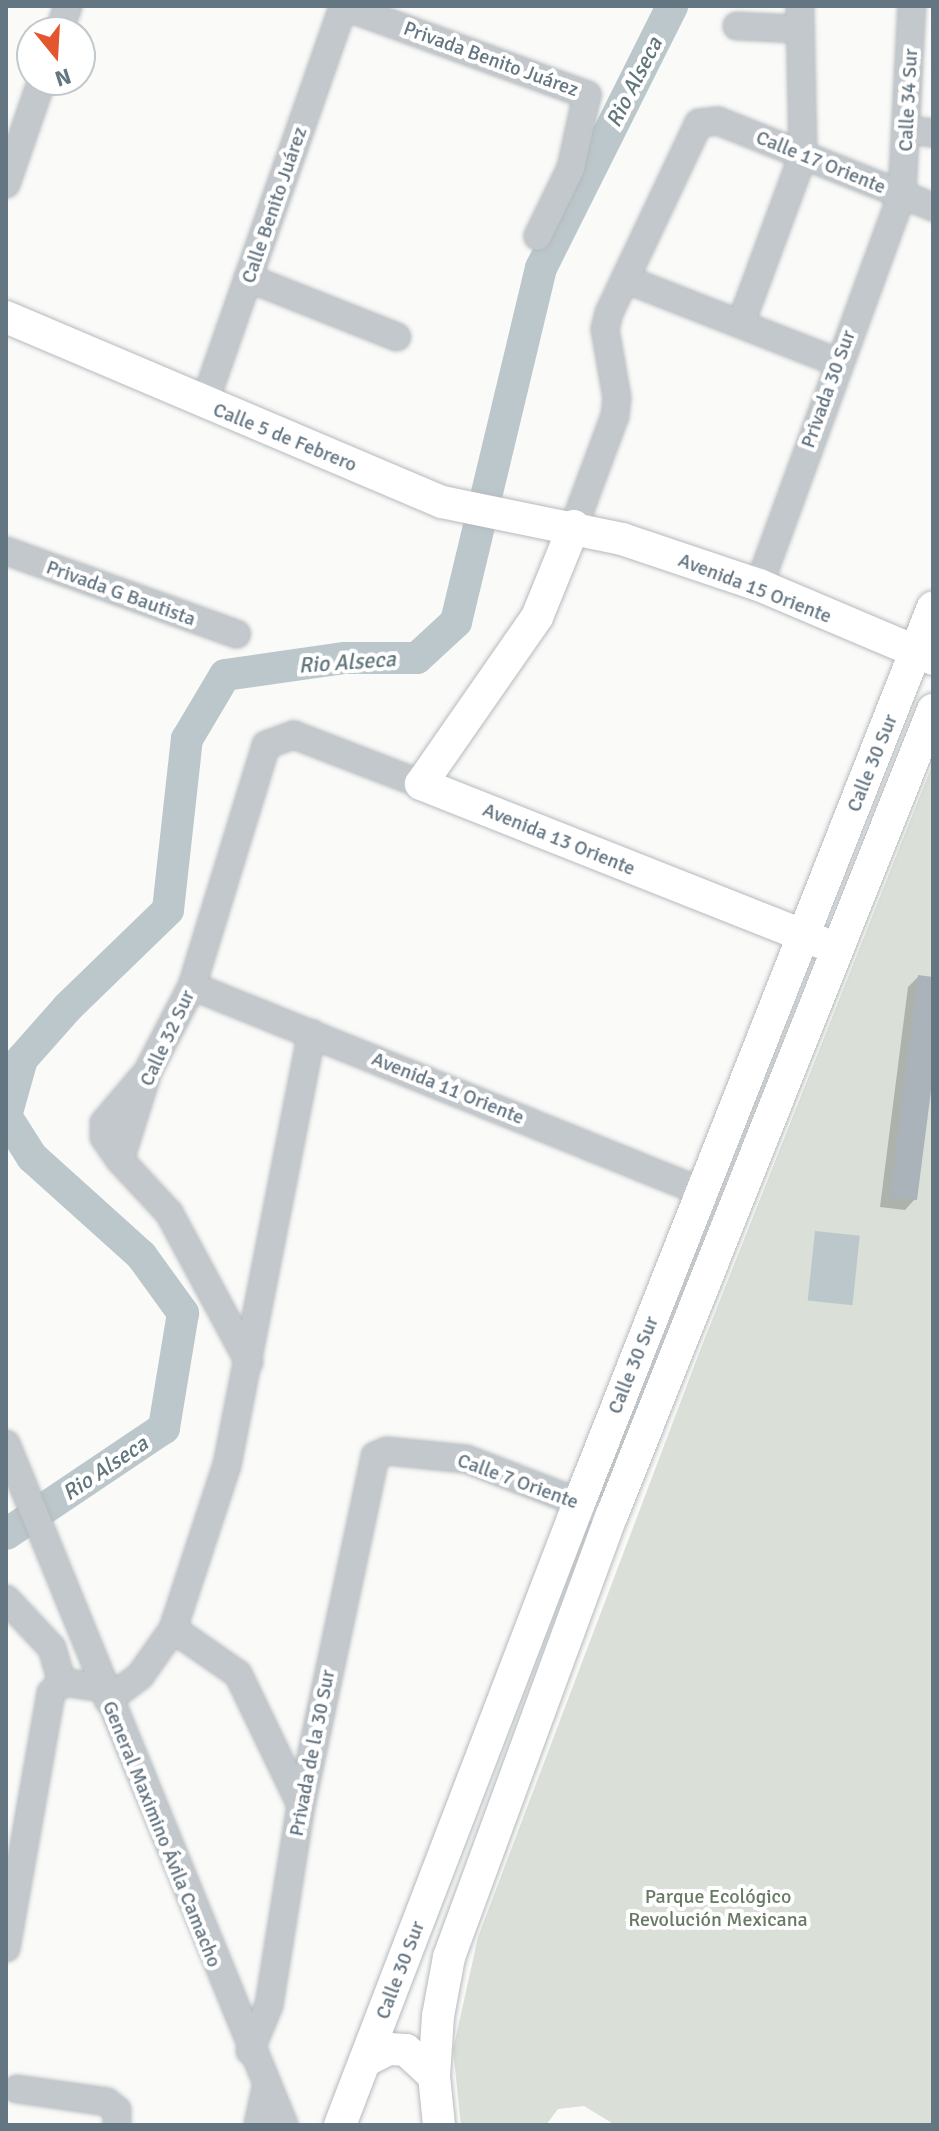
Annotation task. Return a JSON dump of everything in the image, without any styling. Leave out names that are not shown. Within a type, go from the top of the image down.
[{"type":"main road","name":"Calle 5 de Febrero","points":[[6,317],[204,404],[442,502],[574,526]]},
{"type":"main road","name":"Avenida 15 Oriente","points":[[574,526],[759,585],[924,656]]},
{"type":"main road","points":[[421,784],[537,617],[574,526]]},
{"type":"main road","name":"Calle 30 Sur","points":[[340,2125],[579,1503],[803,936],[924,656],[933,607]]},
{"type":"main road","name":"Calle 30 Sur","points":[[439,2125],[434,2076],[441,1986],[449,1957],[612,1515],[933,710]]},
{"type":"main road","name":"Avenida 13 Oriente","points":[[421,784],[838,949]]},
{"type":"main road","points":[[365,2061],[389,2049],[406,2050],[434,2076]]},
{"type":"street","name":"Privada Benito Juárez","points":[[343,6],[587,95],[571,168],[538,236]]},
{"type":"street","name":"Calle Benito Juárez","points":[[204,404],[343,6]]},
{"type":"street","name":"Calle 34 Sur","points":[[902,194],[921,131],[912,6]]},
{"type":"street","points":[[737,26],[800,18],[803,155],[741,323]]},
{"type":"street","points":[[6,184],[36,96]]},
{"type":"street","name":"Calle 17 Oriente","points":[[625,279],[693,130],[709,120],[933,207]]},
{"type":"street","name":"Privada 30 Sur","points":[[759,585],[837,362],[902,194]]},
{"type":"street","points":[[248,278],[397,337]]},
{"type":"street","points":[[574,526],[615,416],[617,398],[605,329],[625,279],[837,362]]},
{"type":"street","name":"Privada G Bautista","points":[[6,551],[236,634]]},
{"type":"street","name":"Avenida 13 Oriente","points":[[278,736],[294,735],[421,784]]},
{"type":"street","name":"Calle 32 Sur","points":[[249,1362],[169,1213],[120,1160],[148,1071],[192,986],[258,759],[278,736]]},
{"type":"street","name":"Avenida 11 Oriente","points":[[192,986],[702,1192]]},
{"type":"street","points":[[62,1682],[106,1694],[140,1676],[173,1629],[227,1465],[312,1033]]},
{"type":"street","name":"General Maximino Ávila Camacho","points":[[6,1444],[250,2051],[284,2125]]},
{"type":"street","name":"Calle 7 Oriente","points":[[375,1456],[387,1451],[466,1459],[612,1515]]},
{"type":"street","name":"Privada de la 30 Sur","points":[[250,2051],[269,2005],[301,1805],[375,1456]]},
{"type":"street","points":[[7,1601],[39,1631],[58,1662],[62,1682]]},
{"type":"street","points":[[39,1631],[59,1632],[75,1620]]},
{"type":"street","points":[[173,1629],[238,1674],[301,1805]]},
{"type":"street","points":[[6,1948],[45,1711],[51,1693],[62,1682]]},
{"type":"street","points":[[258,2125],[266,2086]]},
{"type":"street","points":[[17,2089],[107,2102],[117,2110],[117,2125]]},
{"type":"green space","name":"Parque Ecológico Revolución Mexicana","points":[[933,763],[933,2125],[615,2125],[584,2106],[558,2109],[546,2125],[461,2125],[453,2050],[478,1937],[701,1348]]},
{"type":"shaded area","points":[[815,1231],[860,1236],[852,1305],[808,1301]]},
{"type":"building","points":[[918,975],[933,977],[933,1075],[917,1200],[890,1197]]},
{"type":"waterway","name":"Rio Alseca","points":[[6,1116],[22,1059],[68,1007],[168,910],[187,739],[225,675],[345,658],[417,658],[456,622],[541,268],[672,6]]},
{"type":"waterway","name":"Rio Alseca","points":[[6,1116],[32,1157],[141,1255],[183,1313],[164,1428],[6,1534]]}]
